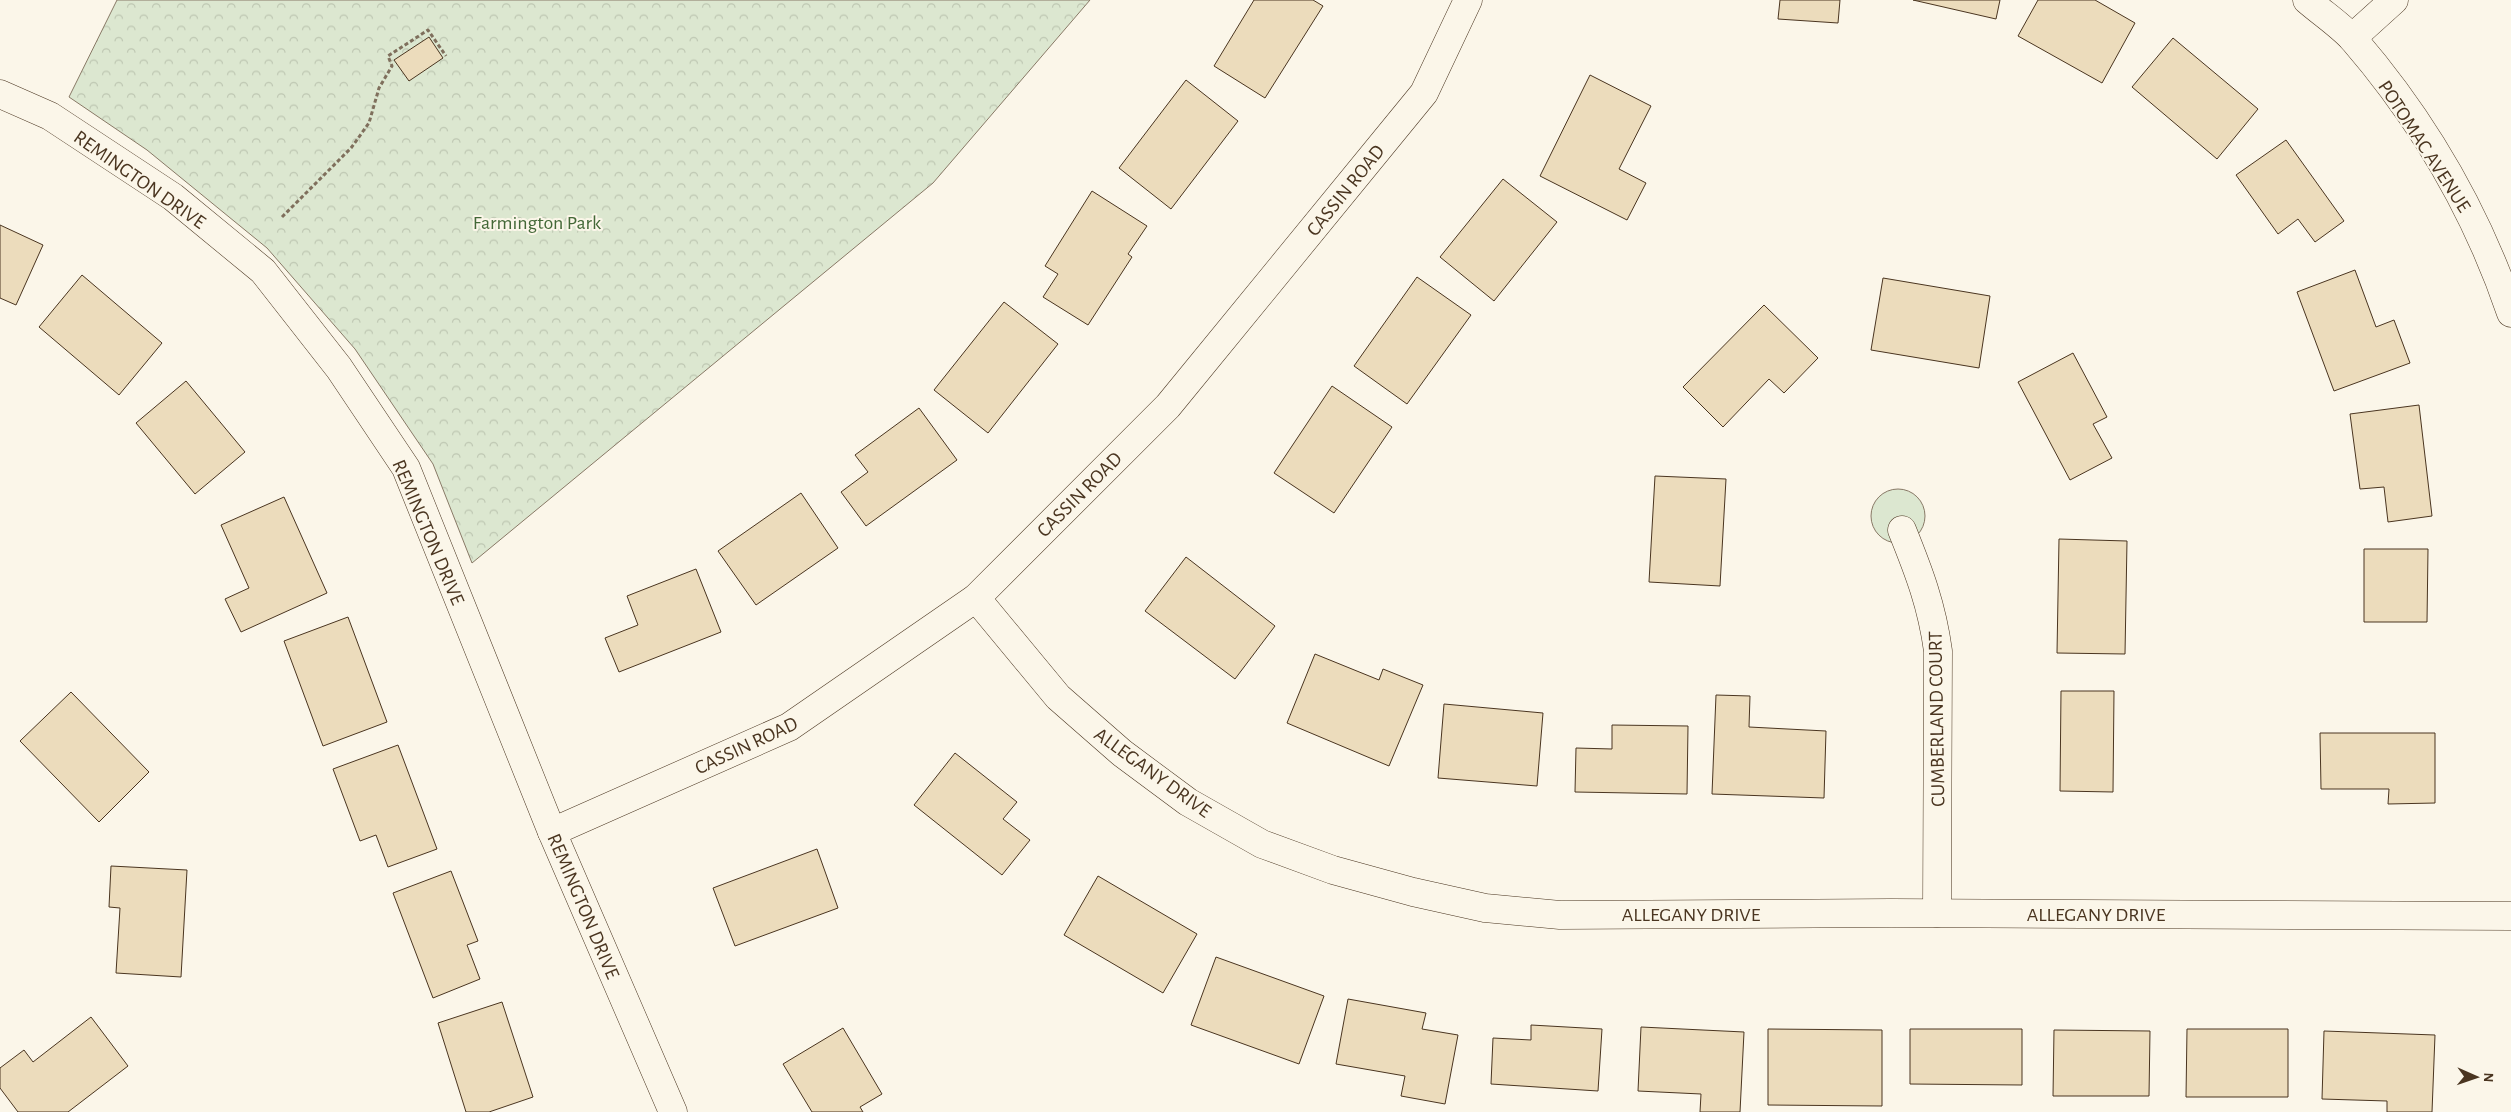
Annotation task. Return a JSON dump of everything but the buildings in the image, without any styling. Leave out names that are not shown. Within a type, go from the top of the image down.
[{"type":"street","name":"CASSIN ROAD","points":[[552,832],[789,727],[976,598],[1180,390],[1424,93],[1468,0]]},
{"type":"street","name":"POTOMAC AVENUE","points":[[2307,0],[2352,38],[2410,114],[2459,191],[2495,268],[2511,313]]},
{"type":"street","points":[[2352,38],[2394,0]]},
{"type":"street","name":"REMINGTON DRIVE","points":[[0,94],[50,116],[173,197],[263,271],[339,368],[406,468],[552,832],[673,1112]]},
{"type":"street","name":"CUMBERLAND COURT","points":[[1902,530],[1926,588],[1934,618],[1938,651],[1937,913]]},
{"type":"street","name":"ALLEGANY DRIVE","points":[[976,598],[1058,697],[1122,753],[1188,802],[1262,844],[1333,870],[1413,892],[1485,908],[1560,915],[1937,913],[2511,916]]},
{"type":"path","points":[[282,217],[351,148],[369,123],[379,88],[392,66],[388,56],[428,30],[446,56]]},
{"type":"green space","name":"Farmington Park","points":[[117,0],[1090,0],[933,183],[472,563],[433,464],[355,349],[267,248],[147,150],[69,97]]},
{"type":"green space","points":[[1893,489],[1903,489],[1913,493],[1921,501],[1925,516],[1921,531],[1913,539],[1903,543],[1893,543],[1883,539],[1875,531],[1871,521],[1871,511],[1875,501],[1883,493]]}]
